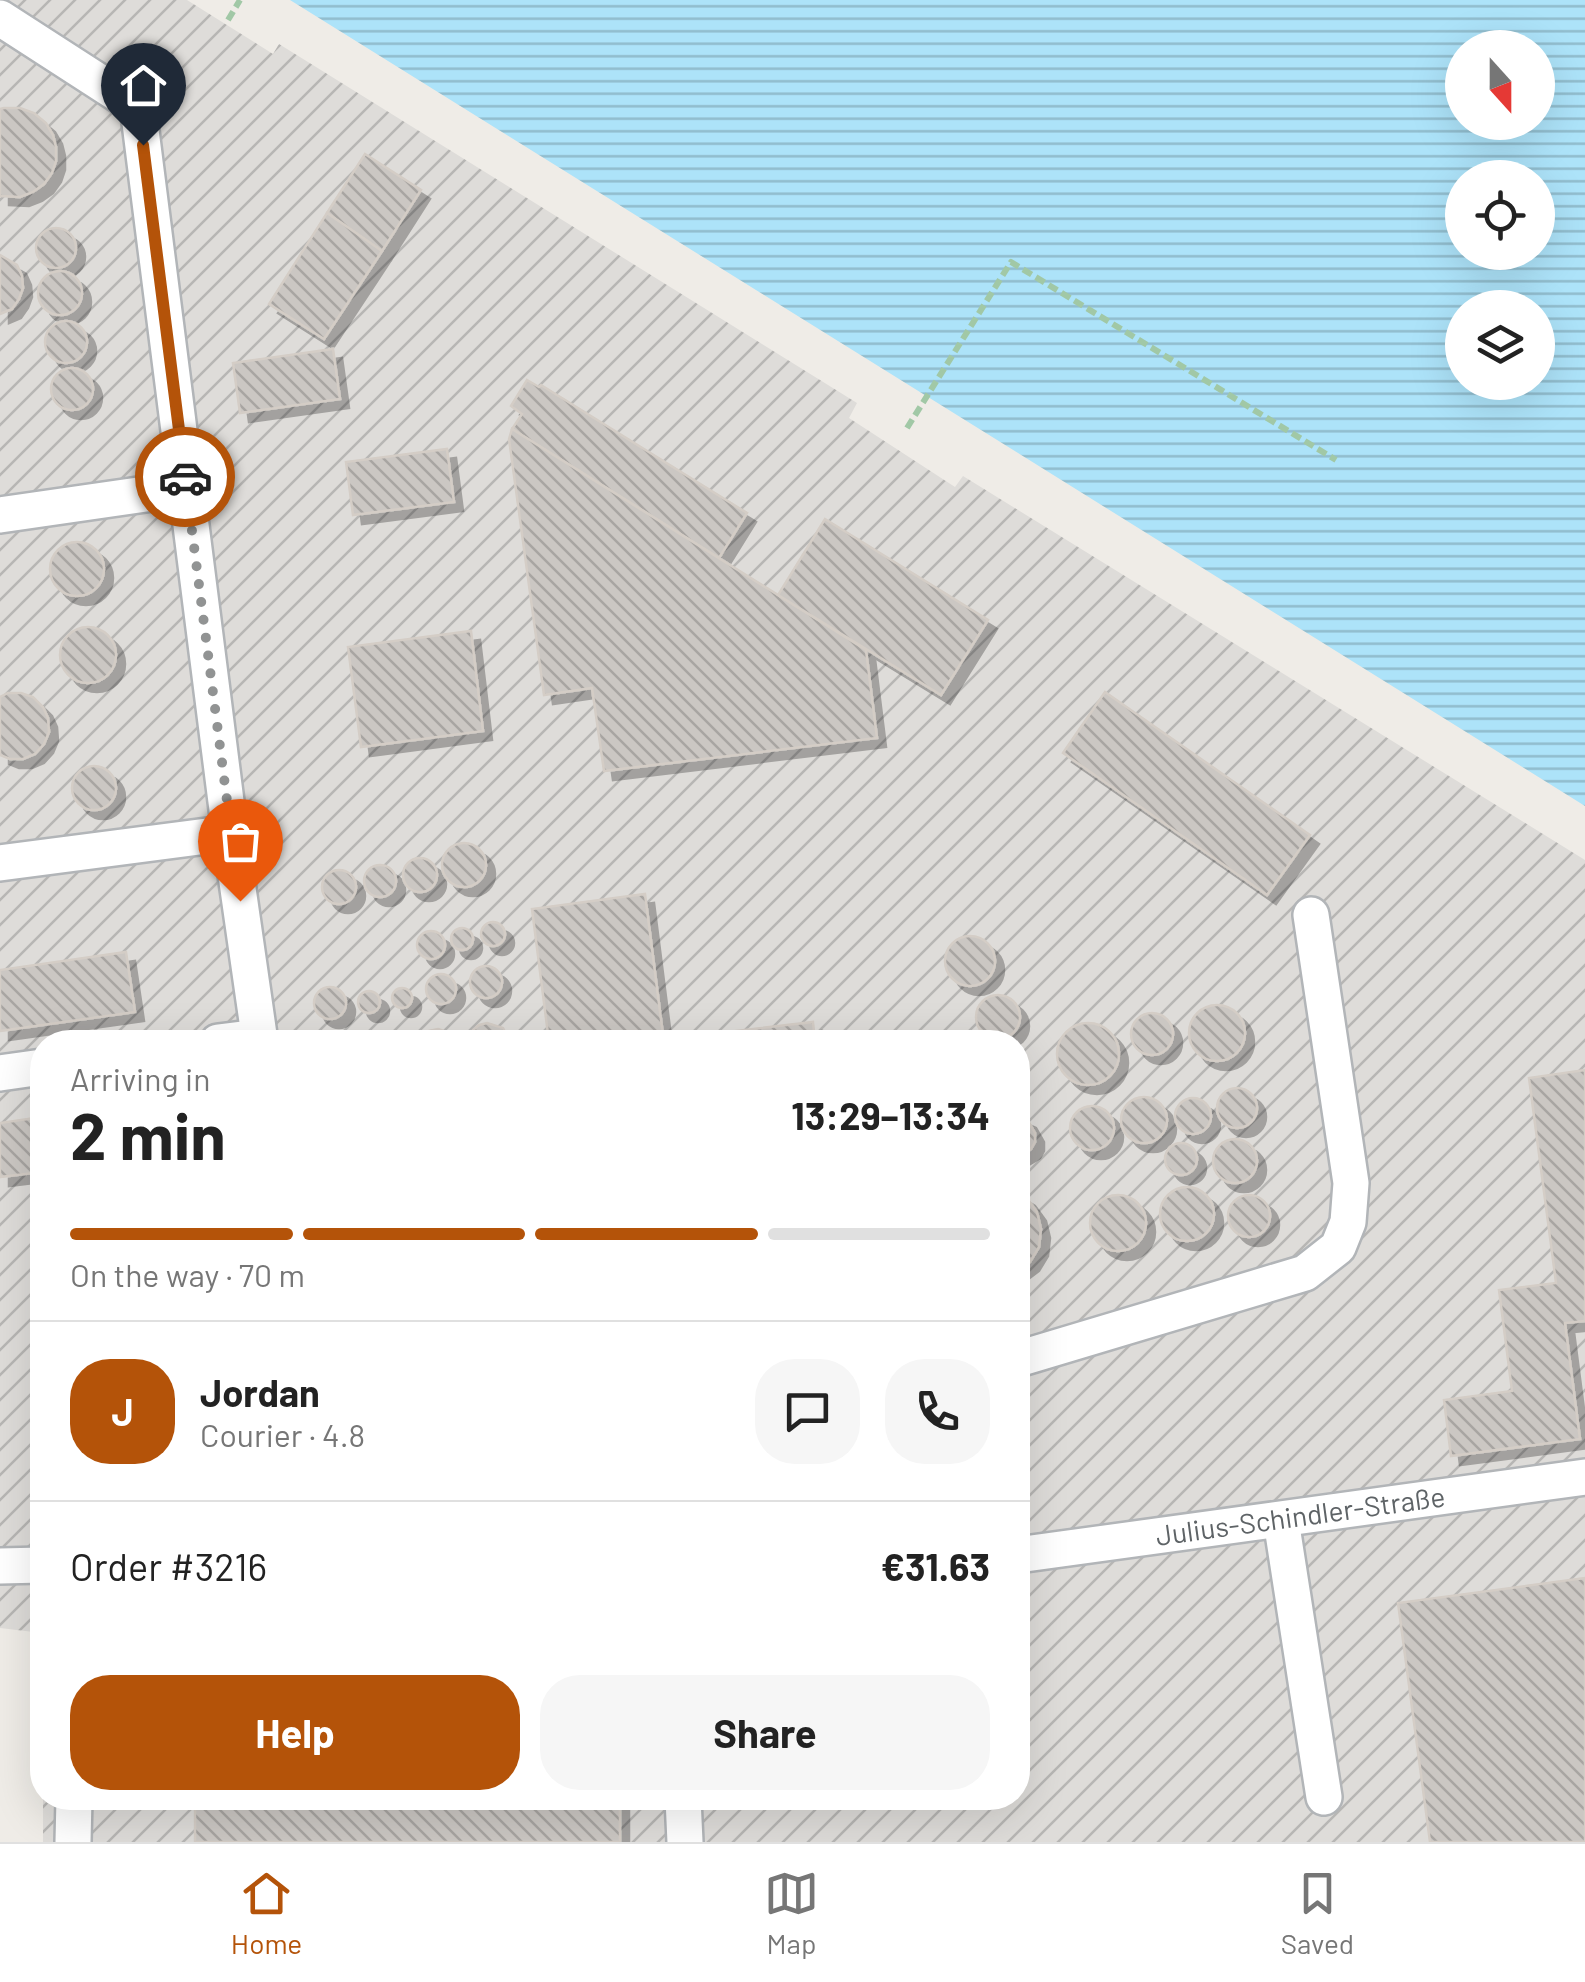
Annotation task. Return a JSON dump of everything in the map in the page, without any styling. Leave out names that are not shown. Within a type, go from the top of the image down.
[{"type":"street","points":[[0,18],[138,107],[258,1030]]},
{"type":"street","points":[[0,515],[186,488]]},
{"type":"street","points":[[0,863],[230,833]]},
{"type":"street","points":[[1030,1355],[1305,1273],[1338,1247],[1348,1222],[1352,1183],[1311,915]]},
{"type":"street","points":[[0,1073],[30,1069]]},
{"type":"street","name":"Julius-Schindler-Straße","points":[[1030,1553],[1585,1477]]},
{"type":"street","points":[[1281,1520],[1324,1797]]},
{"type":"street","points":[[0,1566],[30,1565]]},
{"type":"street","points":[[73,1842],[74,1810]]},
{"type":"street","points":[[684,1810],[685,1842]]},
{"type":"path","points":[[228,20],[240,0]]},
{"type":"path","points":[[907,428],[1011,262],[1336,460]]},
{"type":"shaded area","points":[[0,0],[187,0],[273,54],[279,44],[857,403],[849,418],[955,487],[963,476],[1585,860],[1585,1842],[43,1842],[43,1810],[1030,1810],[1030,1030],[30,1030],[30,1632],[0,1628]]},
{"type":"water","points":[[290,0],[1585,0],[1585,806]]},
{"type":"building","points":[[0,109],[34,113],[46,123],[56,147],[52,173],[44,184],[20,197],[0,196]]},
{"type":"building","points":[[365,154],[421,190],[382,251],[327,213]]},
{"type":"building","points":[[327,213],[382,251],[324,339],[269,304]]},
{"type":"building","points":[[56,228],[70,234],[76,248],[70,262],[56,268],[42,262],[36,248],[42,234]]},
{"type":"building","points":[[0,255],[17,265],[23,288],[12,309],[0,314]]},
{"type":"building","points":[[60,271],[76,277],[82,293],[76,309],[60,315],[44,309],[38,293],[44,277]]},
{"type":"building","points":[[66,321],[81,327],[87,342],[81,357],[66,363],[51,357],[45,342],[51,327]]},
{"type":"building","points":[[333,349],[340,399],[240,413],[233,363]]},
{"type":"building","points":[[72,368],[87,374],[93,389],[87,404],[72,410],[57,404],[51,389],[57,374]]},
{"type":"building","points":[[527,380],[747,513],[719,558],[512,429],[522,414],[511,406]]},
{"type":"building","points":[[512,429],[866,650],[877,738],[604,771],[592,688],[544,695],[509,439]]},
{"type":"building","points":[[447,449],[454,502],[353,515],[346,462]]},
{"type":"building","points":[[825,519],[988,620],[941,695],[778,595]]},
{"type":"building","points":[[77,542],[96,550],[104,569],[96,588],[77,596],[58,588],[50,569],[58,550]]},
{"type":"building","points":[[88,627],[108,635],[116,655],[108,675],[88,683],[68,675],[60,655],[68,635]]},
{"type":"building","points":[[471,631],[483,731],[361,747],[348,647]]},
{"type":"building","points":[[1105,692],[1310,835],[1267,895],[1063,753]]},
{"type":"building","points":[[8,693],[33,697],[48,718],[49,732],[44,744],[23,759],[0,755],[0,697]]},
{"type":"building","points":[[94,766],[109,773],[116,788],[109,803],[94,810],[79,803],[72,788],[79,773]]},
{"type":"building","points":[[464,843],[480,849],[486,865],[480,881],[464,887],[448,881],[442,865],[448,849]]},
{"type":"building","points":[[420,858],[432,863],[437,875],[432,887],[420,892],[408,887],[403,875],[408,863]]},
{"type":"building","points":[[380,865],[391,870],[396,881],[391,892],[380,897],[369,892],[364,881],[369,870]]},
{"type":"building","points":[[339,870],[351,875],[356,887],[351,899],[339,904],[327,899],[322,887],[327,875]]},
{"type":"building","points":[[645,894],[662,1030],[547,1030],[532,909]]},
{"type":"building","points":[[493,922],[505,934],[493,946],[481,934]]},
{"type":"building","points":[[462,928],[470,931],[470,947],[462,950],[454,947],[451,939],[454,931]]},
{"type":"building","points":[[431,931],[441,935],[445,945],[441,955],[431,959],[421,955],[417,945],[421,935]]},
{"type":"building","points":[[970,936],[987,944],[995,961],[987,978],[970,986],[953,978],[945,961],[953,944]]},
{"type":"building","points":[[126,952],[135,1012],[0,1031],[0,970]]},
{"type":"building","points":[[486,966],[497,971],[502,982],[497,993],[486,998],[475,993],[470,982],[475,971]]},
{"type":"building","points":[[441,974],[452,978],[456,989],[452,1000],[441,1004],[430,1000],[426,989],[430,978]]},
{"type":"building","points":[[330,987],[341,992],[346,1003],[341,1014],[330,1019],[319,1014],[314,1003],[319,992]]},
{"type":"building","points":[[398,988],[406,988],[412,998],[406,1008],[398,1008],[392,1002],[392,994]]},
{"type":"building","points":[[369,991],[377,994],[377,1010],[369,1013],[361,1010],[358,1002],[361,994]]},
{"type":"building","points":[[990,996],[1006,996],[1019,1009],[1016,1030],[980,1030],[977,1025],[977,1009]]},
{"type":"building","points":[[1217,1005],[1237,1013],[1245,1033],[1237,1053],[1217,1061],[1197,1053],[1189,1033],[1197,1013]]},
{"type":"building","points":[[1152,1013],[1167,1019],[1173,1034],[1167,1049],[1152,1055],[1137,1049],[1131,1034],[1137,1019]]},
{"type":"building","points":[[813,1022],[814,1030],[744,1030]]},
{"type":"building","points":[[487,1023],[504,1030],[473,1030]]},
{"type":"building","points":[[1088,1023],[1110,1032],[1119,1054],[1110,1076],[1088,1085],[1066,1076],[1057,1054],[1066,1032]]},
{"type":"building","points":[[1585,1070],[1585,1321],[1565,1323],[1580,1439],[1451,1456],[1444,1400],[1512,1391],[1499,1290],[1556,1283],[1529,1078]]},
{"type":"building","points":[[1237,1088],[1251,1094],[1257,1108],[1251,1122],[1237,1128],[1223,1122],[1217,1108],[1223,1094]]},
{"type":"building","points":[[1144,1097],[1160,1104],[1167,1120],[1160,1136],[1144,1143],[1128,1136],[1121,1120],[1128,1104]]},
{"type":"building","points":[[1193,1098],[1206,1103],[1211,1116],[1206,1129],[1193,1134],[1180,1129],[1175,1116],[1180,1103]]},
{"type":"building","points":[[1092,1106],[1108,1112],[1114,1128],[1108,1144],[1092,1150],[1076,1144],[1070,1128],[1076,1112]]},
{"type":"building","points":[[30,1119],[30,1173],[0,1177],[0,1123]]},
{"type":"building","points":[[1030,1124],[1035,1133],[1030,1150]]},
{"type":"building","points":[[1235,1139],[1251,1145],[1257,1161],[1251,1177],[1235,1183],[1219,1177],[1213,1161],[1219,1145]]},
{"type":"building","points":[[1181,1143],[1192,1148],[1197,1159],[1192,1170],[1181,1175],[1170,1170],[1165,1159],[1170,1148]]},
{"type":"building","points":[[1187,1187],[1206,1195],[1214,1214],[1206,1233],[1187,1241],[1168,1233],[1160,1214],[1168,1195]]},
{"type":"building","points":[[1118,1195],[1138,1203],[1146,1223],[1138,1243],[1118,1251],[1098,1243],[1090,1223],[1098,1203]]},
{"type":"building","points":[[1249,1195],[1264,1201],[1270,1216],[1264,1231],[1249,1237],[1234,1231],[1228,1216],[1234,1201]]},
{"type":"building","points":[[1030,1202],[1041,1229],[1039,1247],[1030,1262]]},
{"type":"building","points":[[1585,1578],[1585,1842],[1430,1842],[1398,1603]]},
{"type":"building","points":[[195,1810],[620,1810],[620,1842],[195,1842]]},
{"type":"way so far","points":[[185,477],[240,901]]},
{"type":"route","points":[[143,145],[185,477]]}]
